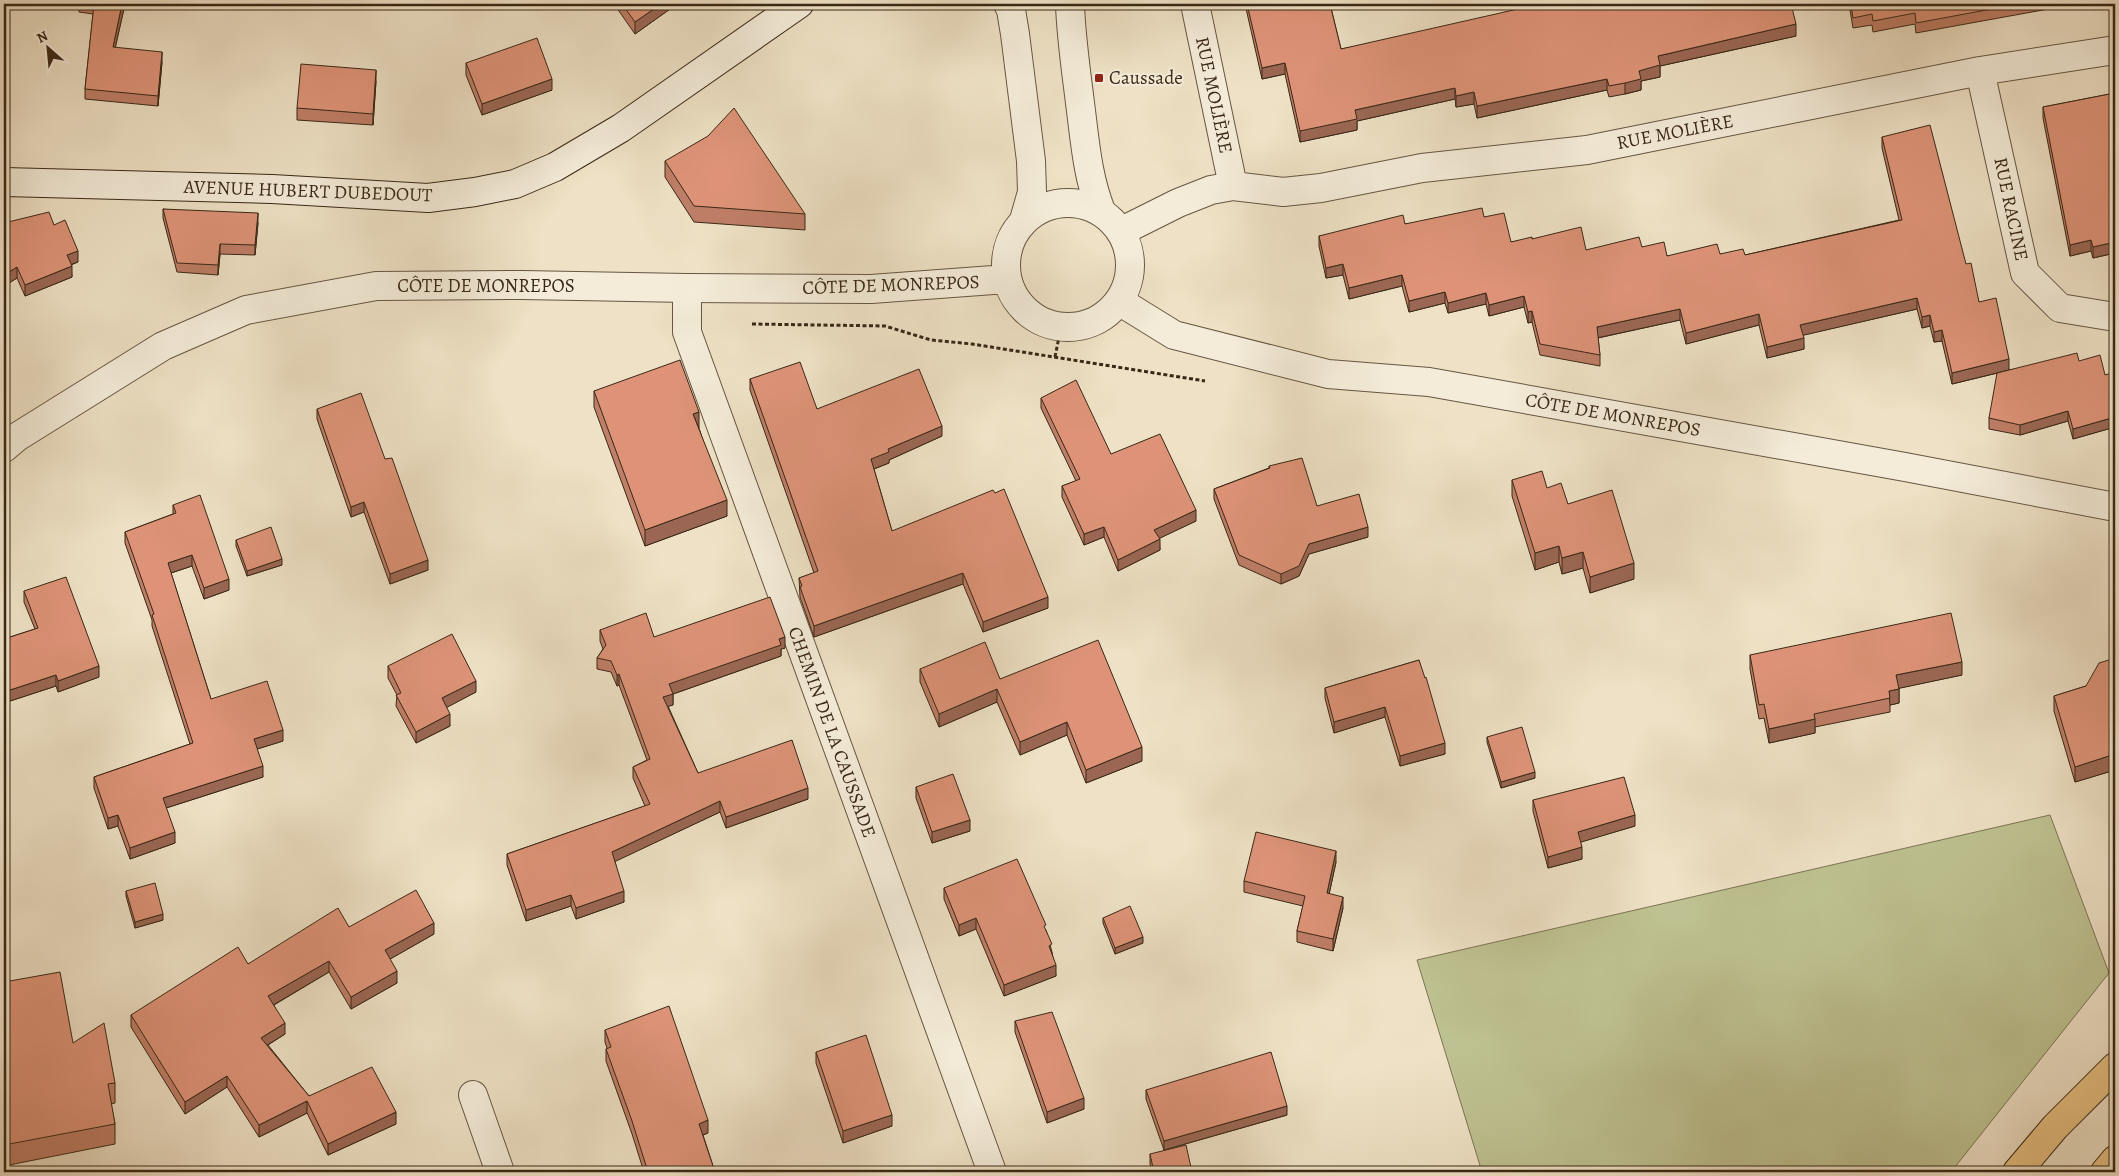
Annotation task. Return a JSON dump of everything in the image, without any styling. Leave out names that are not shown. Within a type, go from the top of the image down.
[{"type":"main road","points":[[2017,1172],[2055,1127],[2115,1067]]},
{"type":"main road","points":[[2105,1172],[2115,1160]]},
{"type":"street","name":"AVENUE HUBERT DUBEDOUT","points":[[4,182],[272,188],[428,198],[475,192],[515,184],[555,167],[621,128],[799,4]]},
{"type":"street","points":[[1008,4],[1016,34],[1031,161],[1032,192],[1024,220],[1012,237],[1006,258],[1007,280],[1015,298],[1029,314],[1046,324],[1061,326],[1087,325],[1105,316],[1119,301],[1128,286],[1131,269],[1130,253],[1122,231],[1115,222],[1101,211],[1082,204],[1061,202],[1041,208],[1024,220]]},
{"type":"street","points":[[1070,4],[1071,29],[1091,185],[1101,211]]},
{"type":"street","name":"RUE MOLIÈRE","points":[[1195,4],[1233,186]]},
{"type":"street","name":"RUE MOLIÈRE","points":[[1122,231],[1178,203],[1211,190],[1233,186],[1283,192],[1321,188],[1422,168],[1587,150],[1980,71],[2115,50]]},
{"type":"street","name":"RUE RACINE","points":[[1980,71],[2025,273],[2060,308],[2115,316]]},
{"type":"street","name":"CÔTE DE MONREPOS","points":[[4,448],[17,437],[163,346],[246,310],[376,286],[522,285],[871,289],[1007,280]]},
{"type":"street","name":"CHEMIN DE LA CAUSSADE","points":[[687,288],[687,332],[992,1172]]},
{"type":"street","name":"CÔTE DE MONREPOS","points":[[1119,301],[1174,335],[1328,374],[1428,382],[2115,506]]},
{"type":"street","points":[[473,1095],[500,1172]]},
{"type":"path","points":[[749,324],[756,326],[885,326],[931,340],[972,344],[1212,382]]},
{"type":"path","points":[[1054,357],[1061,326]]},
{"type":"green space","points":[[2050,815],[2109,973],[1951,1172],[1482,1172],[1417,960]]},
{"type":"building","points":[[94,4],[122,4],[113,47],[162,52],[158,96],[85,89]]},
{"type":"building","points":[[622,4],[661,4],[635,22]]},
{"type":"building","points":[[1247,4],[1330,4],[1341,49],[1540,4],[1568,4],[1569,7],[1584,4],[1791,4],[1796,24],[1658,56],[1660,65],[1639,71],[1641,79],[1625,83],[1609,86],[1607,79],[1477,106],[1474,92],[1456,96],[1455,88],[1355,110],[1357,119],[1300,131],[1285,63],[1262,68]]},
{"type":"building","points":[[1851,4],[2019,4],[1916,23],[1915,13],[1873,21],[1872,14],[1853,18]]},
{"type":"building","points":[[537,38],[552,79],[482,104],[466,63]]},
{"type":"building","points":[[301,64],[376,70],[373,114],[297,108]]},
{"type":"building","points":[[2115,93],[2115,146],[2111,147],[2115,164],[2115,242],[2093,247],[2091,240],[2070,245],[2043,107]]},
{"type":"building","points":[[734,108],[805,214],[694,206],[665,161],[708,136]]},
{"type":"building","points":[[1930,125],[1966,264],[1971,263],[1979,302],[1996,298],[2009,359],[1952,373],[1942,330],[1934,332],[1930,315],[1922,317],[1917,298],[1800,325],[1804,338],[1767,347],[1759,314],[1686,333],[1680,309],[1597,327],[1600,355],[1540,344],[1532,311],[1528,312],[1524,296],[1489,305],[1486,293],[1448,303],[1445,292],[1409,301],[1402,275],[1349,288],[1343,264],[1326,268],[1319,236],[1403,215],[1405,224],[1482,208],[1484,217],[1504,213],[1511,242],[1581,227],[1586,250],[1639,237],[1642,247],[1664,242],[1667,256],[1717,244],[1720,254],[1743,249],[1745,255],[1902,220],[1882,137]]},
{"type":"building","points":[[163,209],[258,213],[255,245],[220,244],[218,265],[177,263]]},
{"type":"building","points":[[49,212],[54,225],[65,220],[78,251],[67,255],[72,266],[25,285],[17,267],[4,275],[4,223]]},
{"type":"building","points":[[2077,353],[2079,361],[2100,355],[2105,375],[2115,372],[2115,417],[2073,429],[2068,411],[2020,425],[1989,418],[1997,373]]},
{"type":"building","points":[[680,360],[699,412],[693,414],[727,500],[645,530],[594,391]]},
{"type":"building","points":[[800,362],[817,409],[919,369],[942,426],[888,449],[889,452],[871,459],[892,531],[993,490],[995,493],[1004,489],[1048,597],[983,622],[963,573],[814,626],[800,587],[802,586],[799,578],[818,571],[750,379]]},
{"type":"building","points":[[1076,380],[1111,454],[1160,434],[1196,510],[1154,530],[1160,539],[1118,560],[1104,527],[1084,534],[1062,486],[1080,479],[1041,398]]},
{"type":"building","points":[[361,393],[385,459],[392,458],[428,560],[390,574],[364,502],[351,507],[317,409]]},
{"type":"building","points":[[1302,458],[1317,506],[1359,494],[1368,527],[1309,544],[1299,566],[1281,574],[1239,555],[1214,489],[1270,468],[1269,466]]},
{"type":"building","points":[[1542,471],[1547,488],[1561,483],[1568,504],[1612,490],[1634,563],[1590,577],[1583,552],[1562,558],[1559,546],[1535,553],[1512,480]]},
{"type":"building","points":[[200,495],[229,579],[204,588],[192,555],[168,563],[211,699],[267,681],[283,730],[254,739],[263,766],[163,798],[175,832],[130,848],[118,815],[108,818],[94,777],[193,743],[152,615],[154,614],[125,532],[176,513],[173,505]]},
{"type":"building","points":[[271,527],[282,559],[247,571],[236,540]]},
{"type":"building","points":[[66,577],[99,666],[58,681],[56,675],[4,692],[4,639],[38,628],[24,591]]},
{"type":"building","points":[[770,597],[785,637],[779,639],[781,645],[669,684],[673,694],[663,697],[698,773],[792,740],[808,788],[726,817],[720,801],[612,852],[624,891],[576,908],[571,895],[526,910],[507,854],[650,804],[633,767],[650,759],[619,674],[617,675],[611,661],[597,658],[606,645],[600,630],[646,613],[654,637]]},
{"type":"building","points":[[1951,613],[1962,662],[1896,675],[1899,689],[1889,691],[1890,698],[1814,714],[1815,719],[1769,729],[1764,704],[1759,705],[1750,655]]},
{"type":"building","points":[[452,634],[476,681],[442,698],[450,714],[416,732],[396,695],[401,693],[388,666]]},
{"type":"building","points":[[1098,640],[1142,747],[1086,770],[1067,722],[1020,742],[997,689],[939,714],[920,669],[985,642],[1000,679]]},
{"type":"building","points":[[2115,658],[2115,754],[2075,767],[2054,696],[2086,686],[2099,663]]},
{"type":"building","points":[[1419,660],[1426,677],[1445,743],[1400,756],[1385,707],[1334,722],[1325,688]]},
{"type":"building","points":[[1522,727],[1535,772],[1501,782],[1487,737]]},
{"type":"building","points":[[953,774],[970,820],[932,832],[916,787]]},
{"type":"building","points":[[1624,777],[1635,815],[1578,832],[1582,847],[1548,857],[1533,800]]},
{"type":"building","points":[[1256,832],[1336,851],[1327,893],[1343,897],[1333,939],[1297,931],[1305,896],[1244,881]]},
{"type":"building","points":[[1017,859],[1046,925],[1044,926],[1052,944],[1049,946],[1056,965],[1004,985],[976,918],[959,925],[944,888]]},
{"type":"building","points":[[155,883],[163,914],[135,922],[126,891]]},
{"type":"building","points":[[416,890],[434,923],[385,950],[397,971],[351,997],[329,961],[268,996],[285,1023],[261,1038],[309,1096],[372,1067],[396,1112],[328,1144],[307,1101],[259,1125],[227,1076],[185,1102],[131,1015],[238,947],[248,964],[338,908],[349,927]]},
{"type":"building","points":[[1130,906],[1143,937],[1115,948],[1103,918]]},
{"type":"building","points":[[60,972],[73,1043],[104,1023],[115,1083],[108,1084],[115,1124],[4,1145],[4,982]]},
{"type":"building","points":[[669,1006],[708,1120],[699,1124],[715,1172],[648,1172],[606,1049],[611,1047],[605,1030]]},
{"type":"building","points":[[1052,1012],[1084,1098],[1047,1112],[1015,1021]]},
{"type":"building","points":[[866,1035],[892,1115],[843,1131],[816,1052]]},
{"type":"building","points":[[1271,1052],[1287,1106],[1164,1141],[1146,1090]]},
{"type":"building","points":[[1186,1145],[1192,1172],[1154,1172],[1150,1154]]},
{"type":"place","name":"Caussade","points":[[1099,78]]}]
